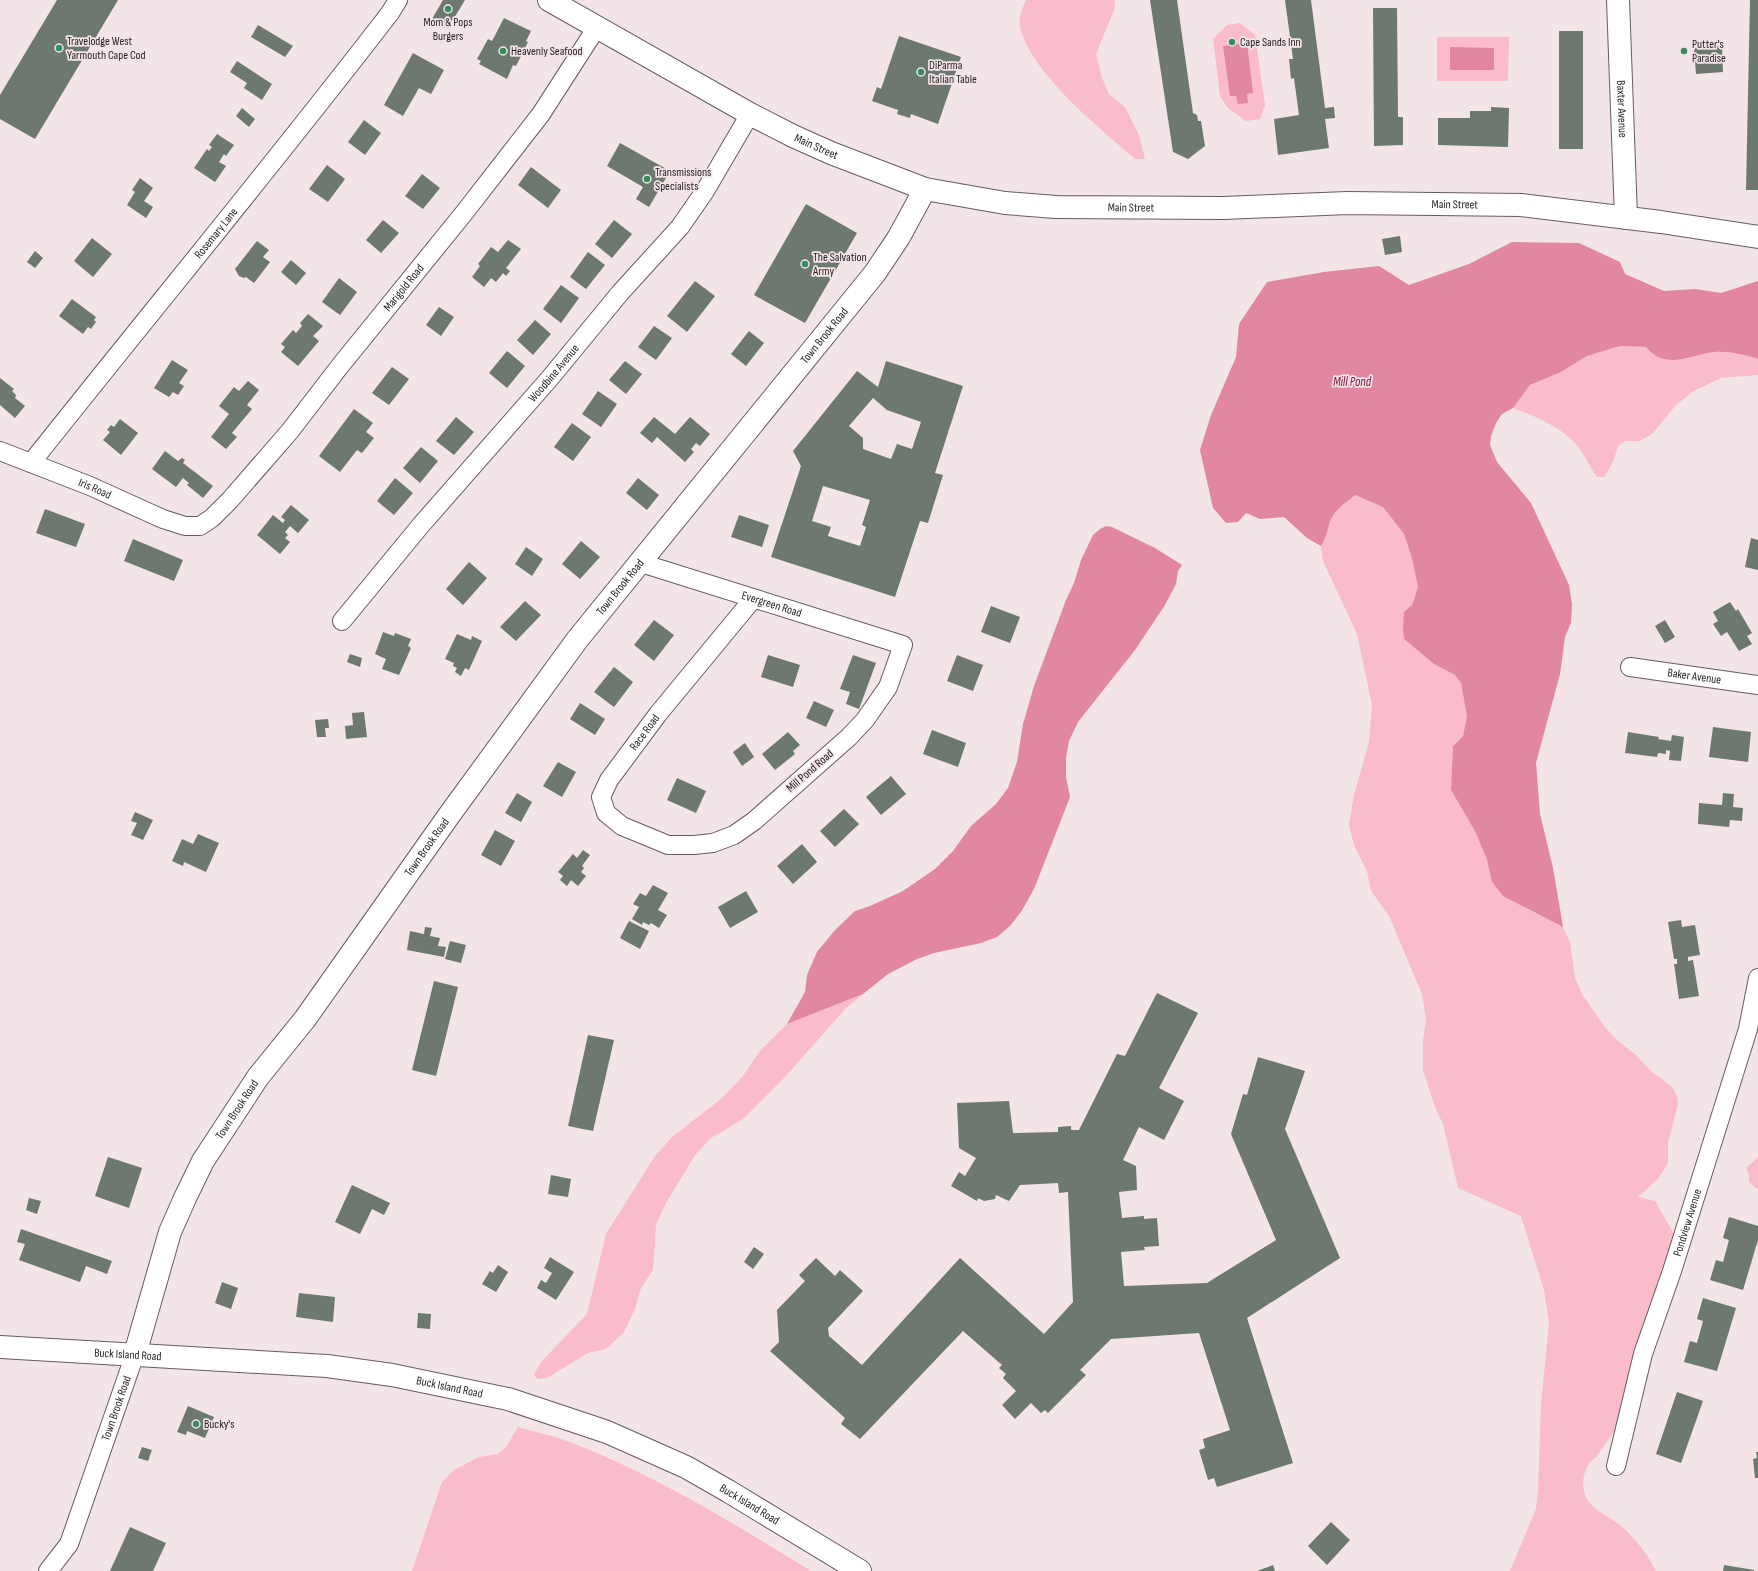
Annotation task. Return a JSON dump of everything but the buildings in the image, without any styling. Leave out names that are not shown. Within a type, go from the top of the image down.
[{"type":"main road","name":"Main Street","points":[[549,0],[750,114],[831,153],[925,189],[1005,203],[1056,207],[1223,208],[1348,203],[1521,206],[1719,230],[1758,237]]},
{"type":"main road","name":"Baxter Avenue","points":[[1618,0],[1626,218]]},
{"type":"main road","name":"Town Brook Road","points":[[135,1354],[170,1232],[203,1162],[228,1120],[258,1077],[305,1019],[450,814],[577,640],[875,273],[899,237],[925,189]]},
{"type":"main road","name":"Buck Island Road","points":[[0,1347],[328,1366],[392,1375],[508,1399],[606,1432],[686,1467],[735,1494],[860,1571]]},
{"type":"street","name":"Rosemary Lane","points":[[31,464],[160,300],[332,89],[390,13],[398,0]]},
{"type":"street","name":"Marigold Road","points":[[189,526],[200,526],[212,518],[230,500],[290,432],[540,114],[597,27]]},
{"type":"street","name":"Woodbine Avenue","points":[[342,621],[421,525],[680,227],[704,191],[750,114]]},
{"type":"street","name":"Iris Road","points":[[0,451],[90,486],[163,519],[189,526]]},
{"type":"street","name":"Evergreen Road","points":[[641,563],[903,645]]},
{"type":"street","name":"Race Road","points":[[675,845],[668,845],[622,826],[606,814],[601,797],[609,780],[658,714],[753,599]]},
{"type":"street","name":"Mill Pond Road","points":[[675,845],[713,843],[734,834],[754,821],[865,720],[888,687],[903,645]]},
{"type":"street","name":"Baker Avenue","points":[[1630,667],[1758,684]]},
{"type":"street","name":"Pondview Avenue","points":[[1616,1466],[1643,1354],[1674,1264],[1748,1029],[1758,978]]},
{"type":"street","name":"Town Brook Road","points":[[48,1571],[69,1544],[135,1354]]},
{"type":"shaded area","points":[[1026,0],[1115,0],[1114,10],[1096,54],[1102,78],[1109,94],[1125,107],[1139,135],[1145,159],[1135,159],[1086,116],[1052,81],[1037,62],[1026,44],[1020,26],[1020,17]]},
{"type":"shaded area","points":[[1240,23],[1255,35],[1265,105],[1260,119],[1246,121],[1228,108],[1220,96],[1213,39],[1227,25]]},
{"type":"shaded area","points":[[1437,37],[1509,37],[1508,81],[1437,81]]},
{"type":"shaded area","points":[[1620,346],[1646,347],[1654,354],[1670,360],[1679,360],[1715,352],[1726,352],[1742,355],[1758,359],[1758,375],[1721,378],[1694,391],[1676,405],[1652,434],[1639,441],[1626,441],[1618,446],[1609,470],[1604,477],[1597,477],[1579,448],[1565,434],[1557,428],[1531,415],[1513,408],[1530,385],[1561,372],[1587,356]]},
{"type":"shaded area","points":[[1355,495],[1383,507],[1404,534],[1412,558],[1418,587],[1404,639],[1434,664],[1455,675],[1461,683],[1467,716],[1463,736],[1453,746],[1451,790],[1476,833],[1487,860],[1492,882],[1524,907],[1563,927],[1570,942],[1575,978],[1582,994],[1604,1026],[1651,1071],[1672,1087],[1677,1096],[1678,1104],[1668,1143],[1668,1163],[1658,1179],[1638,1197],[1655,1201],[1674,1234],[1667,1272],[1656,1289],[1648,1315],[1628,1412],[1588,1466],[1585,1471],[1583,1483],[1585,1495],[1591,1505],[1620,1525],[1630,1535],[1645,1552],[1656,1571],[1510,1571],[1536,1509],[1541,1405],[1549,1323],[1544,1290],[1521,1216],[1458,1188],[1443,1124],[1435,1107],[1423,1070],[1423,1041],[1426,1019],[1422,994],[1389,916],[1371,891],[1367,871],[1354,845],[1349,825],[1354,795],[1369,742],[1372,705],[1357,634],[1323,561],[1321,546],[1334,514],[1341,506]]},
{"type":"shaded area","points":[[863,994],[846,1008],[785,1077],[743,1119],[711,1138],[695,1155],[666,1203],[656,1225],[653,1270],[641,1288],[635,1309],[624,1332],[606,1349],[588,1353],[547,1378],[538,1379],[534,1375],[541,1362],[587,1314],[606,1234],[655,1156],[672,1137],[721,1099],[743,1076],[760,1051],[787,1024]]},
{"type":"shaded area","points":[[1758,1157],[1758,1190],[1749,1182],[1749,1175],[1746,1168]]},
{"type":"shaded area","points":[[518,1427],[567,1441],[631,1468],[722,1517],[811,1571],[412,1571],[442,1482],[454,1470],[479,1457],[498,1454],[506,1447]]},
{"type":"water","points":[[1247,43],[1253,93],[1247,94],[1248,103],[1238,104],[1236,96],[1230,96],[1223,46]]},
{"type":"water","points":[[1450,47],[1494,48],[1494,70],[1450,70]]},
{"type":"water","name":"Mill Pond","points":[[1512,242],[1579,243],[1620,262],[1625,274],[1664,291],[1695,289],[1721,293],[1758,281],[1758,359],[1726,352],[1715,352],[1678,360],[1670,360],[1654,354],[1646,347],[1620,346],[1587,356],[1561,372],[1530,385],[1513,408],[1502,414],[1496,423],[1491,436],[1490,445],[1497,462],[1531,503],[1569,585],[1572,604],[1571,623],[1565,637],[1560,674],[1536,763],[1540,814],[1553,868],[1563,927],[1503,896],[1492,882],[1487,860],[1476,833],[1451,790],[1453,746],[1463,736],[1467,716],[1461,683],[1455,675],[1434,664],[1404,639],[1404,612],[1412,605],[1418,587],[1412,558],[1404,534],[1383,507],[1355,495],[1341,506],[1334,514],[1321,546],[1307,538],[1284,517],[1260,519],[1246,513],[1238,522],[1226,523],[1213,508],[1200,450],[1211,415],[1236,357],[1239,324],[1267,282],[1324,272],[1379,266],[1409,285],[1469,264]]},
{"type":"water","points":[[1106,526],[1112,527],[1155,548],[1182,565],[1178,571],[1176,584],[1165,605],[1135,650],[1078,722],[1069,741],[1066,757],[1066,777],[1070,797],[1034,889],[1021,912],[1010,926],[997,937],[981,943],[934,953],[917,959],[888,974],[863,994],[787,1024],[805,992],[807,975],[817,952],[835,930],[855,911],[903,891],[935,869],[953,851],[971,826],[996,804],[1008,788],[1017,762],[1023,724],[1034,686],[1066,600],[1074,583],[1081,560],[1093,535]]},
{"type":"place","name":"Mom & Pops Burgers","points":[[448,9]]},
{"type":"place","name":"Cape Sands Inn","points":[[1232,42]]},
{"type":"place","name":"Travelodge West Yarmouth Cape Cod","points":[[59,48]]},
{"type":"place","name":"Heavenly Seafood","points":[[503,51]]},
{"type":"place","name":"Putter's Paradise","points":[[1684,51]]},
{"type":"place","name":"DiParma Italian Table","points":[[921,72]]},
{"type":"place","name":"Transmissions Specialists","points":[[647,179]]},
{"type":"place","name":"The Salvation Army","points":[[805,264]]},
{"type":"place","name":"Bucky's","points":[[196,1424]]}]
